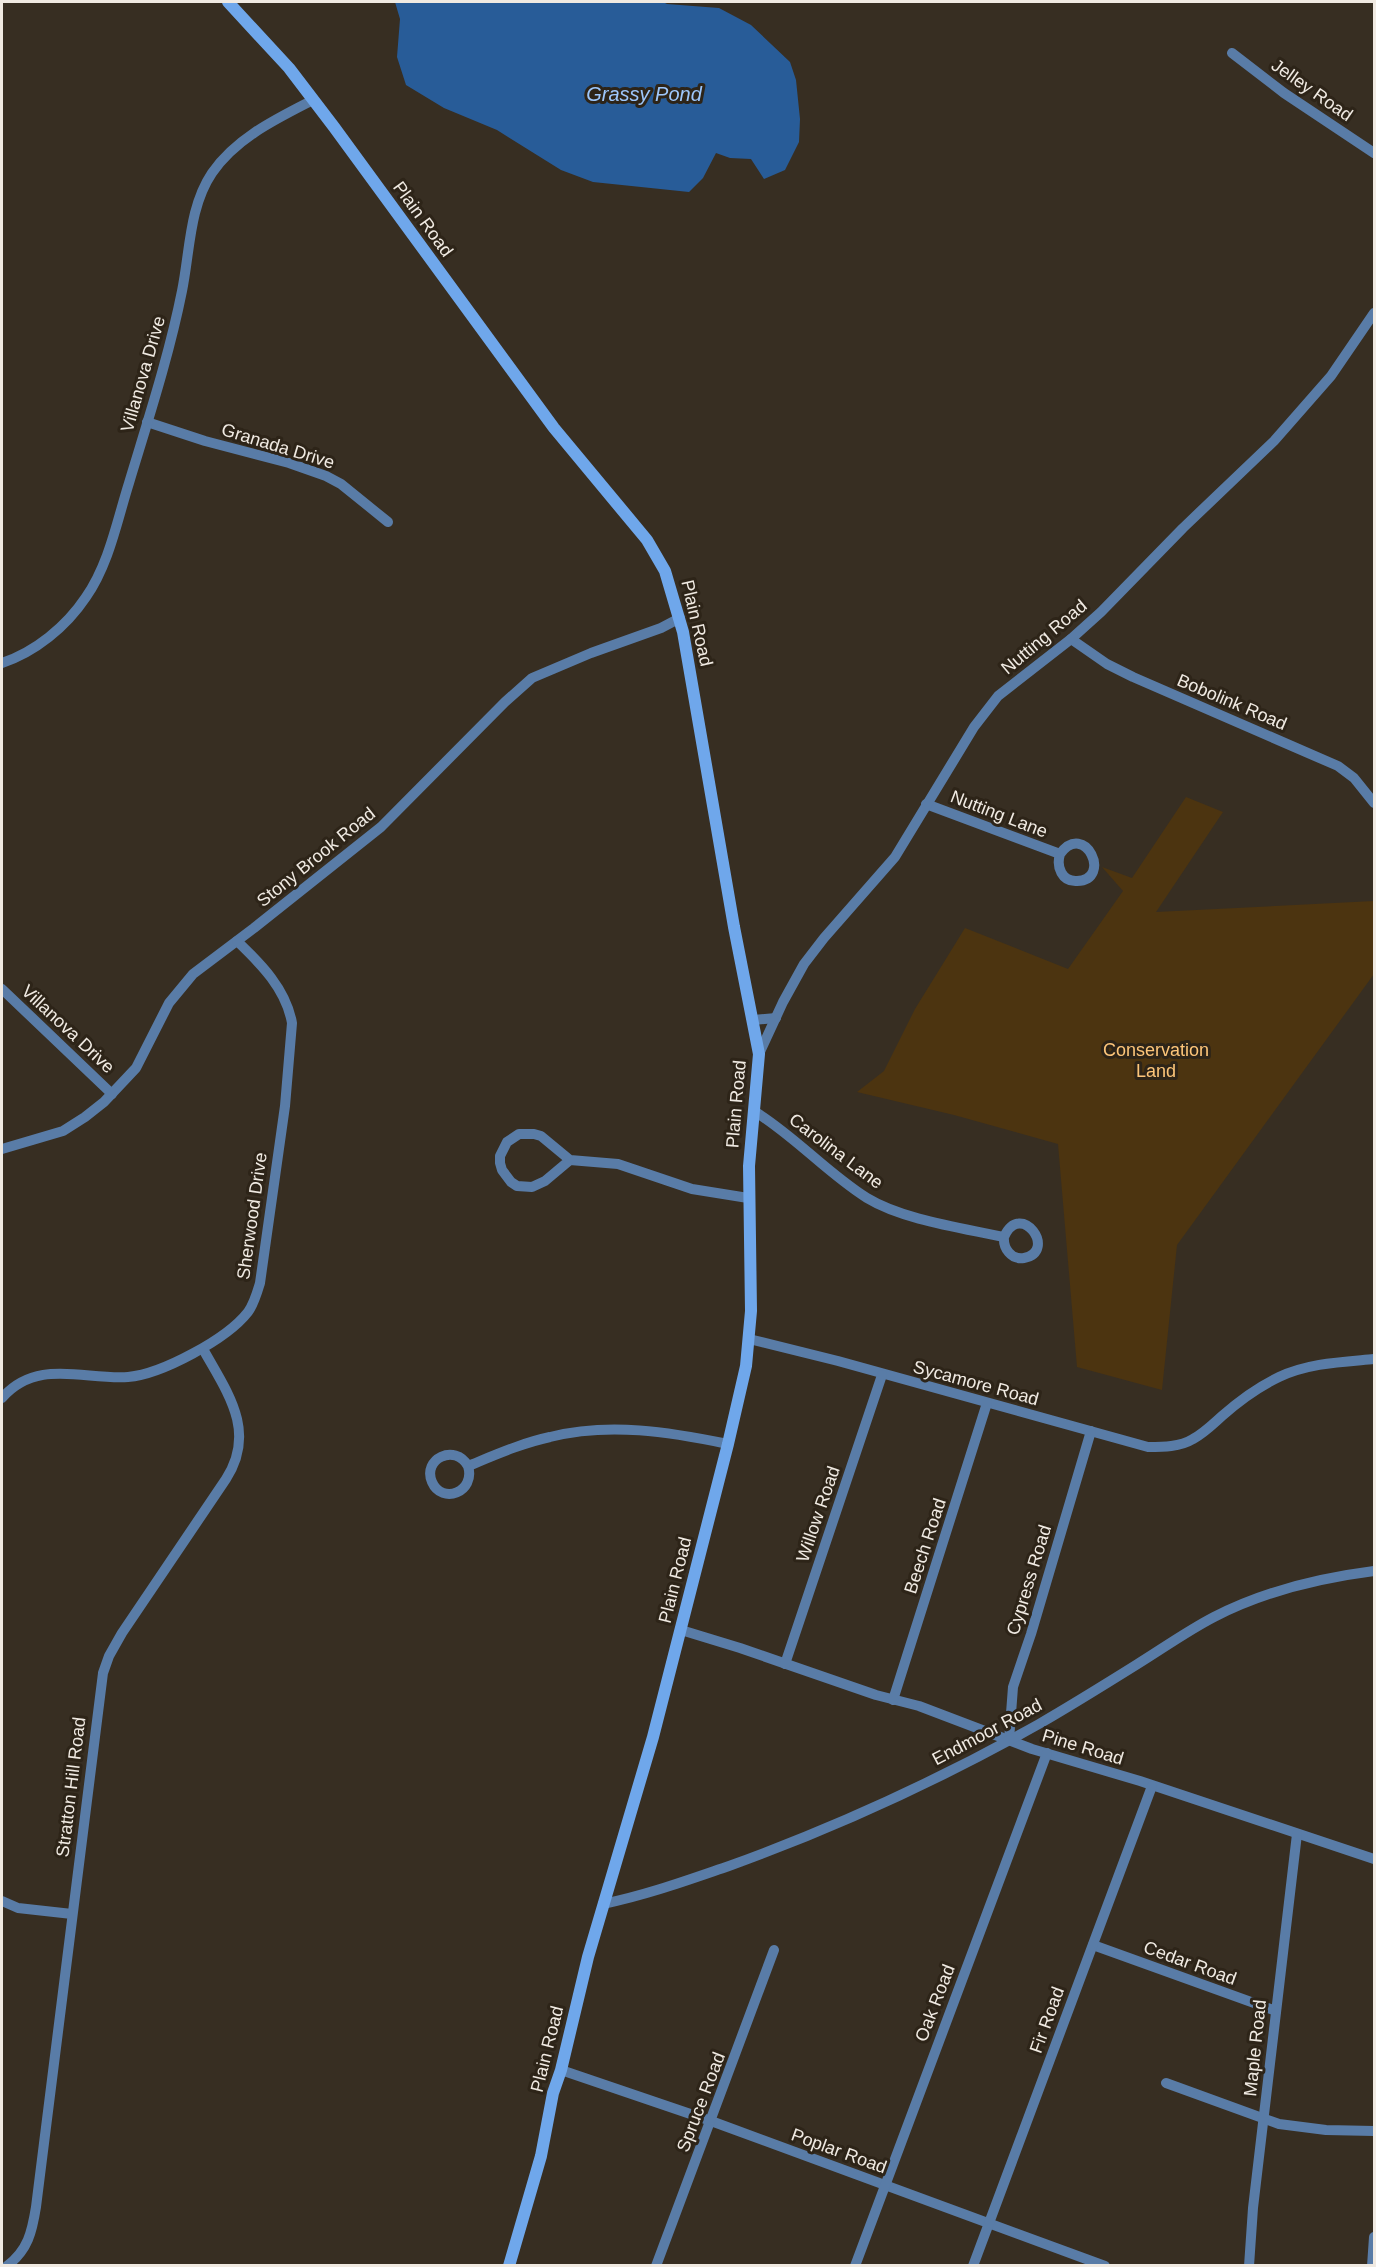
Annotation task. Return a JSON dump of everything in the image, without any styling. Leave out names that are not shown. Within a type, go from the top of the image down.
[{"type":"main road","name":"Plain Road","points":[[228,2],[258,32],[313,100],[547,418],[647,540],[665,571],[680,618],[734,927],[759,1054],[748,1198],[751,1311],[746,1366],[654,1737],[603,1904],[554,2093],[541,2156],[509,2265]]},
{"type":"street","name":"Jelley Road","points":[[1232,53],[1284,93],[1374,153]]},
{"type":"street","name":"Villanova Drive","points":[[2,663],[29,650],[62,626],[91,589],[109,546],[180,305],[194,221],[203,188],[222,161],[246,138],[313,100]]},
{"type":"street","name":"Nutting Road","points":[[759,1054],[804,964],[895,857],[974,727],[998,696],[1071,639],[1274,441],[1331,376],[1374,313]]},
{"type":"street","name":"Granada Drive","points":[[147,422],[326,476],[341,484],[388,522]]},
{"type":"street","name":"Stony Brook Road","points":[[2,1149],[63,1131],[85,1117],[112,1094],[136,1068],[169,1003],[184,984],[208,961],[381,827],[505,702],[532,678],[591,653],[661,628],[680,618]]},
{"type":"street","name":"Bobolink Road","points":[[1071,639],[1107,664],[1133,677],[1338,766],[1354,778],[1374,803]]},
{"type":"street","name":"Nutting Lane","points":[[926,804],[1060,855]]},
{"type":"street","name":"Sherwood Drive","points":[[2,1398],[18,1384],[53,1372],[97,1377],[130,1377],[153,1371],[203,1349],[248,1313],[260,1283],[285,1106],[291,1042],[290,1011],[282,994],[258,962],[237,940]]},
{"type":"street","name":"Villanova Drive","points":[[2,989],[112,1094]]},
{"type":"street","points":[[753,1020],[776,1018]]},
{"type":"street","name":"Carolina Lane","points":[[754,1111],[857,1191],[881,1205],[949,1225],[1005,1236]]},
{"type":"street","points":[[570,1160],[545,1181],[532,1187],[517,1186],[511,1182],[502,1170],[500,1156],[507,1142],[519,1134],[526,1133],[541,1136],[570,1160],[618,1164],[692,1189],[748,1198]]},
{"type":"street","name":"Sycamore Road","points":[[749,1339],[838,1361],[1148,1447],[1165,1447],[1194,1439],[1246,1396],[1279,1377],[1319,1365],[1374,1359]]},
{"type":"street","name":"Stratton Hill Road","points":[[7,2265],[24,2249],[32,2228],[98,1699],[106,1664],[122,1633],[226,1479],[239,1449],[239,1427],[233,1404],[203,1349]]},
{"type":"street","name":"Willow Road","points":[[785,1664],[882,1375]]},
{"type":"street","name":"Beech Road","points":[[893,1700],[987,1403]]},
{"type":"street","points":[[468,1466],[536,1440],[592,1430],[650,1431],[728,1444]]},
{"type":"street","name":"Cypress Road","points":[[1010,1740],[1012,1687],[1031,1634],[1091,1431]]},
{"type":"street","name":"Endmoor Road","points":[[603,1904],[658,1890],[771,1851],[848,1820],[1010,1740],[1074,1704],[1213,1617],[1280,1590],[1374,1571]]},
{"type":"street","name":"Pine Road","points":[[681,1630],[893,1700],[919,1706],[1047,1753],[1374,1859]]},
{"type":"street","name":"Oak Road","points":[[855,2265],[1047,1753]]},
{"type":"street","name":"Fir Road","points":[[973,2265],[1152,1786]]},
{"type":"street","name":"Maple Road","points":[[1249,2265],[1253,2208],[1297,1834]]},
{"type":"street","points":[[2,1901],[18,1908],[72,1914]]},
{"type":"street","name":"Cedar Road","points":[[1093,1944],[1276,2011]]},
{"type":"street","name":"Spruce Road","points":[[656,2265],[774,1950]]},
{"type":"street","name":"Poplar Road","points":[[561,2070],[711,2121],[1091,2263],[1105,2265]]},
{"type":"street","points":[[1166,2083],[1279,2124],[1326,2130],[1374,2131]]},
{"type":"street","points":[[1372,2265],[1374,2237]]},
{"type":"green space","name":"Conservation Land","points":[[1186,797],[1223,812],[1156,912],[1374,901],[1374,974],[1177,1245],[1162,1390],[1077,1367],[1058,1144],[954,1115],[857,1092],[884,1071],[915,1009],[965,928],[1068,969],[1123,891],[1102,867],[1132,878]]},
{"type":"water","name":"Grassy Pond","points":[[395,2],[663,2],[719,8],[751,25],[790,62],[796,80],[800,119],[799,142],[785,170],[764,179],[751,159],[730,158],[716,153],[703,178],[689,192],[593,182],[561,170],[497,130],[444,108],[406,85],[397,57],[400,19]]}]
